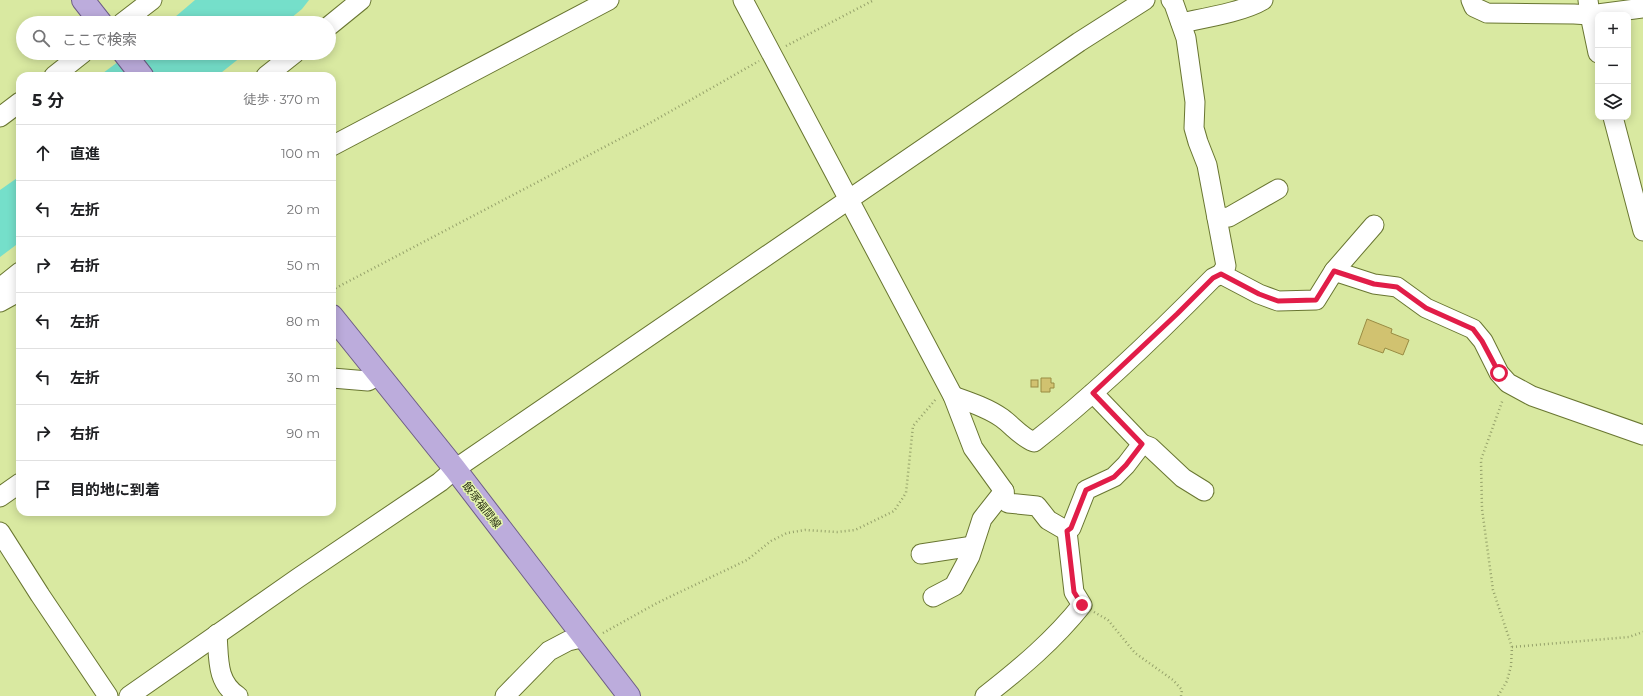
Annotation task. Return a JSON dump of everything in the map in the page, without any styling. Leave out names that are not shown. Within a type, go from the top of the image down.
[{"type":"main road","points":[[83,0],[96,16]]},
{"type":"main road","points":[[129,60],[139,72]]},
{"type":"main road","name":"飯塚福間線","points":[[336,321],[455,469],[629,696]]},
{"type":"street","points":[[131,16],[152,0]]},
{"type":"street","points":[[336,20],[362,0]]},
{"type":"street","points":[[336,144],[609,0]]},
{"type":"street","points":[[743,0],[951,391],[973,448],[1004,492],[1005,499],[1008,503],[1037,506],[1048,520],[1067,531]]},
{"type":"street","points":[[129,696],[440,482],[455,469],[1080,42],[1145,0]]},
{"type":"street","points":[[951,391],[1001,417],[1027,440],[1034,442],[1069,415],[1177,314],[1213,278],[1221,274],[1226,266],[1207,165],[1194,128],[1195,102],[1186,38],[1171,0]]},
{"type":"street","points":[[1181,23],[1256,4],[1263,0]]},
{"type":"street","points":[[1471,0],[1474,6],[1487,13],[1574,14],[1589,8],[1643,8]]},
{"type":"street","points":[[1589,8],[1597,48]]},
{"type":"street","points":[[59,72],[74,60]]},
{"type":"street","points":[[271,72],[286,60]]},
{"type":"street","points":[[0,117],[16,105]]},
{"type":"street","points":[[1614,120],[1643,231]]},
{"type":"street","points":[[1216,218],[1229,217],[1278,189]]},
{"type":"street","points":[[1221,274],[1259,294],[1278,301],[1316,300],[1334,271],[1374,225]]},
{"type":"street","points":[[1334,271],[1374,284],[1397,287],[1426,308],[1473,329],[1482,341],[1499,373],[1508,383],[1532,396],[1643,435]]},
{"type":"street","points":[[0,288],[16,275]]},
{"type":"street","points":[[0,302],[16,293]]},
{"type":"street","points":[[336,378],[368,381],[379,375]]},
{"type":"street","points":[[1093,393],[1142,444],[1150,447],[1183,478],[1204,491]]},
{"type":"street","points":[[1067,531],[1071,528],[1086,490],[1114,477],[1126,465],[1142,444]]},
{"type":"street","points":[[0,497],[16,486]]},
{"type":"street","points":[[933,597],[954,586],[970,556],[982,519],[1004,492]]},
{"type":"street","points":[[985,696],[1016,672],[1045,646],[1082,605],[1074,592],[1067,531]]},
{"type":"street","points":[[0,532],[40,596],[108,696]]},
{"type":"street","points":[[921,554],[973,546]]},
{"type":"street","points":[[217,634],[221,677],[229,690],[238,696]]},
{"type":"street","points":[[505,696],[549,651],[568,641],[585,637]]},
{"type":"path","points":[[336,288],[650,123],[772,54],[874,0]]},
{"type":"path","points":[[1498,696],[1507,681],[1511,666],[1512,647],[1493,590],[1482,509],[1481,460],[1508,383]]},
{"type":"path","points":[[585,637],[597,637],[657,603],[747,560],[771,541],[787,533],[805,530],[837,532],[855,530],[894,511],[906,493],[913,426],[951,391]]},
{"type":"path","points":[[1082,605],[1108,620],[1135,653],[1173,680],[1182,690],[1181,696]]},
{"type":"path","points":[[1512,647],[1629,637],[1643,632]]},
{"type":"water","points":[[195,0],[309,0],[302,9],[294,16],[176,16]]},
{"type":"water","points":[[121,60],[237,60],[222,72],[104,72]]},
{"type":"water","points":[[16,179],[16,245],[0,257],[0,190]]},
{"type":"building","points":[[1367,319],[1392,329],[1391,333],[1409,340],[1403,355],[1385,348],[1383,353],[1358,344]]},
{"type":"building","points":[[1041,378],[1051,378],[1051,383],[1054,383],[1054,388],[1050,388],[1050,392],[1041,392]]},
{"type":"building","points":[[1031,380],[1038,380],[1038,387],[1031,387]]},
{"type":"route","points":[[1082,605],[1074,592],[1067,531],[1071,528],[1086,490],[1114,477],[1126,465],[1142,444],[1093,393],[1213,278],[1221,274],[1259,294],[1278,301],[1316,300],[1334,271],[1374,284],[1397,287],[1426,308],[1473,329],[1482,341],[1499,373]]}]
